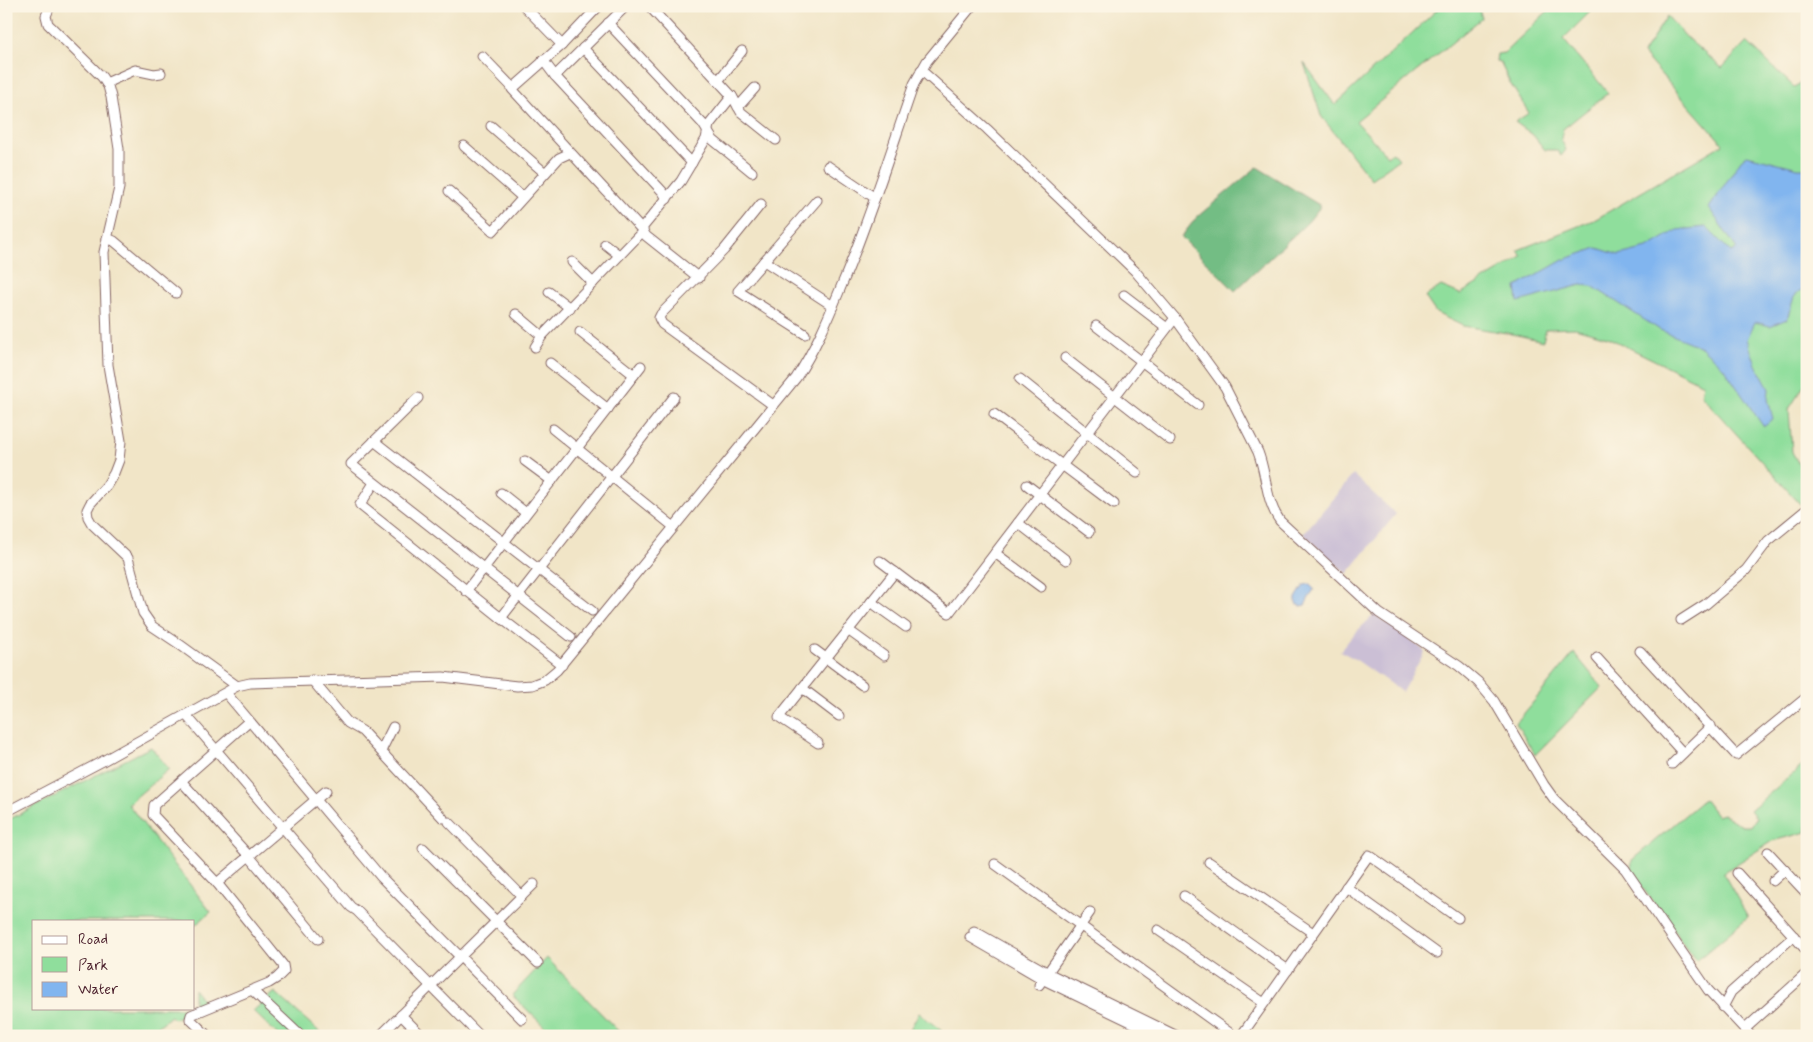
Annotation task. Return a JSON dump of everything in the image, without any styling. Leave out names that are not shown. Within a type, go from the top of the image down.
[{"type":"street","points":[[50,6],[46,16],[48,24],[106,83],[111,97],[119,149],[119,188],[104,252],[108,365],[121,441],[119,460],[114,473],[107,485],[90,504],[87,510],[88,517],[92,524],[128,558],[143,612],[152,626],[236,686]]},
{"type":"street","points":[[524,6],[562,45]]},
{"type":"street","points":[[555,76],[626,6]]},
{"type":"street","points":[[649,6],[732,96],[741,112],[776,140]]},
{"type":"street","points":[[6,812],[101,762],[236,686],[269,681],[442,677],[517,686],[532,685],[545,680],[562,665],[774,405],[810,357],[856,253],[914,84],[921,70],[972,6]]},
{"type":"street","points":[[513,88],[562,45],[596,8]]},
{"type":"street","points":[[608,23],[703,124],[713,140],[752,172]]},
{"type":"street","points":[[583,48],[692,163]]},
{"type":"street","points":[[718,81],[742,51]]},
{"type":"street","points":[[482,56],[646,236],[699,278]]},
{"type":"street","points":[[543,60],[555,76],[663,192],[667,199]]},
{"type":"street","points":[[106,83],[135,70],[154,74],[161,73]]},
{"type":"street","points":[[921,70],[987,129],[1135,271],[1175,318],[1230,397],[1258,452],[1262,462],[1269,501],[1273,511],[1280,520],[1379,613],[1459,666],[1478,682],[1494,701],[1554,799],[1625,869],[1708,990],[1723,1007],[1748,1032],[1807,974]]},
{"type":"street","points":[[738,107],[755,88]]},
{"type":"street","points":[[535,347],[542,336],[643,231],[646,222],[681,181],[706,139],[710,125],[732,96]]},
{"type":"street","points":[[492,126],[545,173]]},
{"type":"street","points":[[464,146],[522,197]]},
{"type":"street","points":[[449,191],[493,231],[559,158],[570,153]]},
{"type":"street","points":[[828,166],[875,198]]},
{"type":"street","points":[[805,334],[738,291],[817,200]]},
{"type":"street","points":[[761,204],[699,278],[661,314],[660,322],[774,405]]},
{"type":"street","points":[[107,238],[176,293]]},
{"type":"street","points":[[605,244],[618,255]]},
{"type":"street","points":[[572,262],[593,283]]},
{"type":"street","points":[[764,262],[834,306]]},
{"type":"street","points":[[549,292],[570,308]]},
{"type":"street","points":[[1124,295],[1167,328]]},
{"type":"street","points":[[516,314],[542,336]]},
{"type":"street","points":[[880,561],[949,613],[1175,318]]},
{"type":"street","points":[[1096,326],[1198,405]]},
{"type":"street","points":[[580,332],[634,375]]},
{"type":"street","points":[[1065,358],[1170,440]]},
{"type":"street","points":[[550,363],[608,409]]},
{"type":"street","points":[[466,590],[641,366]]},
{"type":"street","points":[[1020,379],[1137,472]]},
{"type":"street","points":[[501,618],[674,397]]},
{"type":"street","points":[[418,398],[351,464],[570,637]]},
{"type":"street","points":[[994,414],[1114,504]]},
{"type":"street","points":[[553,429],[674,527]]},
{"type":"street","points":[[374,441],[592,610]]},
{"type":"street","points":[[525,461],[552,481]]},
{"type":"street","points":[[374,483],[360,505],[562,665]]},
{"type":"street","points":[[1027,485],[1089,532]]},
{"type":"street","points":[[501,493],[526,513]]},
{"type":"street","points":[[1681,620],[1706,604],[1746,570],[1768,541],[1807,510]]},
{"type":"street","points":[[1018,523],[1066,560]]},
{"type":"street","points":[[995,553],[1041,587]]},
{"type":"street","points":[[818,743],[779,717],[895,572]]},
{"type":"street","points":[[871,602],[906,627]]},
{"type":"street","points":[[848,630],[884,656]]},
{"type":"street","points":[[814,650],[862,685]]},
{"type":"street","points":[[1640,651],[1736,755],[1807,697]]},
{"type":"street","points":[[1597,658],[1683,753]]},
{"type":"street","points":[[312,680],[348,723],[362,731],[446,820],[522,896]]},
{"type":"street","points":[[802,688],[839,716]]},
{"type":"street","points":[[226,693],[382,877],[522,1020]]},
{"type":"street","points":[[186,715],[351,907],[480,1036]]},
{"type":"street","points":[[208,1036],[193,1023],[190,1019],[191,1015],[277,978],[284,971],[283,965],[217,883],[153,814],[154,805],[249,721]]},
{"type":"street","points":[[1672,764],[1711,726]]},
{"type":"street","points":[[381,751],[393,728]]},
{"type":"street","points":[[182,782],[249,856],[318,939]]},
{"type":"street","points":[[217,883],[326,791]]},
{"type":"street","points":[[423,848],[538,964]]},
{"type":"street","points":[[1768,852],[1807,894]]},
{"type":"street","points":[[1241,1036],[1369,855],[1458,918]]},
{"type":"street","points":[[1209,862],[1314,933]]},
{"type":"street","points":[[994,864],[1234,1036]]},
{"type":"street","points":[[1772,881],[1785,870]]},
{"type":"street","points":[[1737,874],[1807,951]]},
{"type":"street","points":[[380,1036],[534,884]]},
{"type":"street","points":[[1346,888],[1436,953]]},
{"type":"street","points":[[1184,896],[1288,970]]},
{"type":"street","points":[[1043,979],[1090,912]]},
{"type":"street","points":[[1158,930],[1264,1003]]},
{"type":"street","points":[[972,934],[1043,979],[1160,1036]]},
{"type":"street","points":[[1723,1007],[1731,992],[1794,936]]},
{"type":"street","points":[[1043,979],[1177,1036]]},
{"type":"street","points":[[252,990],[301,1036]]},
{"type":"street","points":[[401,1015],[422,1036]]},
{"type":"shaded area","points":[[1353,475],[1396,514],[1347,574],[1303,534]]},
{"type":"shaded area","points":[[1375,614],[1425,651],[1402,692],[1355,659],[1340,651]]},
{"type":"green space","points":[[1441,6],[1478,6],[1482,18],[1356,121],[1387,156],[1393,152],[1399,159],[1371,179],[1321,116],[1304,63],[1335,105]]},
{"type":"green space","points":[[1553,6],[1596,6],[1563,39],[1608,93],[1563,129],[1561,139],[1566,150],[1561,156],[1557,150],[1545,150],[1533,135],[1515,122],[1529,113],[1510,83],[1500,62],[1496,61],[1497,54],[1504,53]]},
{"type":"green space","points":[[1667,16],[1688,39],[1722,68],[1747,42],[1794,87],[1807,79],[1807,381],[1789,409],[1792,452],[1807,479],[1807,502],[1800,504],[1701,395],[1703,384],[1607,337],[1575,328],[1546,329],[1543,341],[1463,326],[1436,313],[1425,297],[1441,286],[1460,294],[1522,257],[1518,250],[1596,219],[1723,144],[1643,54]]},
{"type":"green space","points":[[1257,167],[1321,206],[1308,222],[1235,291],[1181,237],[1197,217]]},
{"type":"green space","points":[[1574,653],[1602,687],[1535,755],[1516,723]]},
{"type":"green space","points":[[151,747],[169,769],[128,804],[211,912],[195,925],[195,920],[32,920],[32,1010],[193,1010],[174,1019],[171,1016],[146,1036],[6,1036],[6,821]]},
{"type":"green space","points":[[1807,762],[1807,832],[1772,841],[1723,873],[1748,917],[1696,961],[1631,872],[1632,860],[1704,799],[1717,816],[1723,814],[1742,826],[1751,826],[1756,818],[1750,810]]},
{"type":"green space","points":[[547,958],[623,1036],[554,1036],[512,995]]},
{"type":"green space","points":[[195,990],[206,1004],[195,1009]]},
{"type":"green space","points":[[275,992],[324,1036],[279,1036],[253,1011]]},
{"type":"green space","points":[[919,1013],[948,1036],[906,1036]]},
{"type":"water","points":[[1747,155],[1798,168],[1807,168],[1807,285],[1794,297],[1787,319],[1770,326],[1755,322],[1747,339],[1756,365],[1769,389],[1768,399],[1773,419],[1763,426],[1723,367],[1701,347],[1660,330],[1592,286],[1581,285],[1518,302],[1516,287],[1563,260],[1597,248],[1619,255],[1647,248],[1677,230],[1706,227],[1731,252],[1737,249],[1709,208],[1741,160]]},
{"type":"water","points":[[1310,584],[1314,589],[1305,605],[1296,604],[1296,598],[1304,585]]}]
